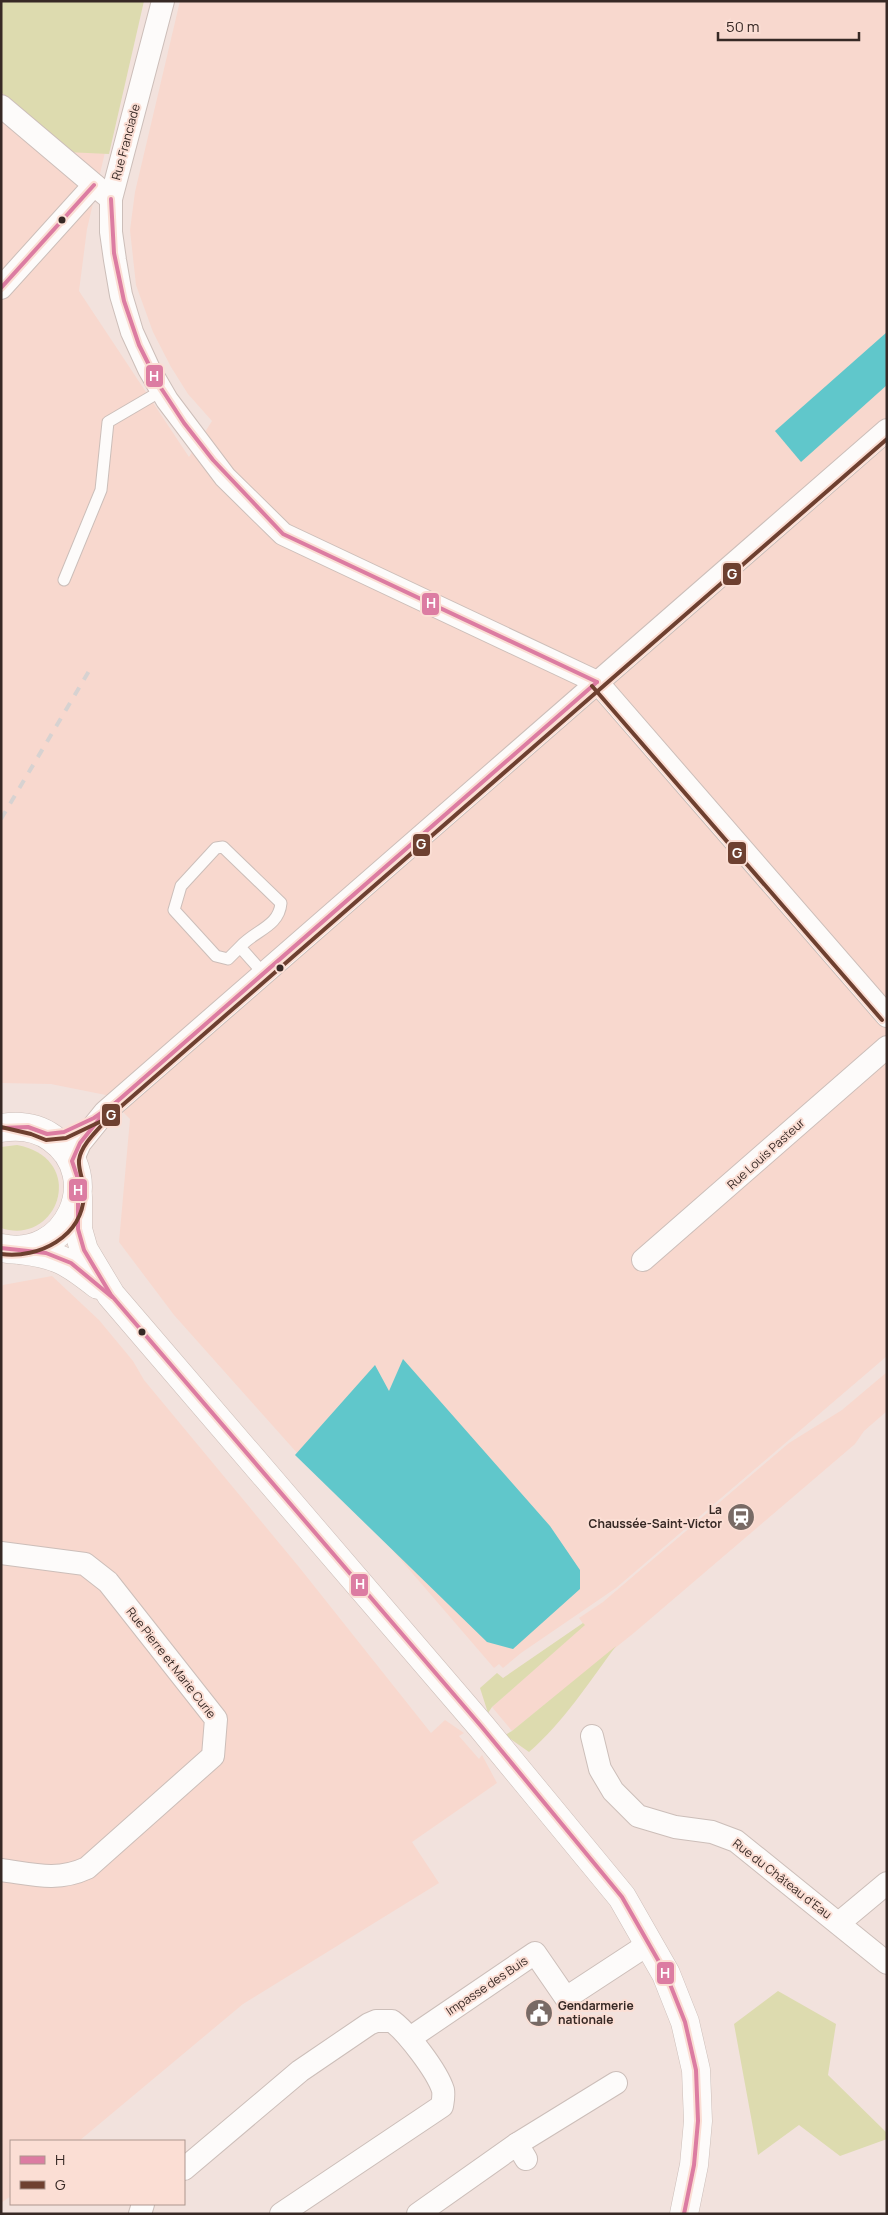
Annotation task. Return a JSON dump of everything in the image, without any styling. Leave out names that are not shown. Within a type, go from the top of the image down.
[{"type":"street","name":"Rue Franciade","points":[[163,1],[112,200],[112,232],[122,295],[132,332],[149,369],[162,391],[225,477],[283,534],[597,682]]},
{"type":"street","points":[[1,106],[112,200]]},
{"type":"street","points":[[1,288],[94,185]]},
{"type":"street","points":[[72,1161],[80,1143],[105,1112],[887,430]]},
{"type":"street","points":[[597,682],[887,1016]]},
{"type":"street","name":"Rue Louis Pasteur","points":[[643,1260],[887,1047]]},
{"type":"street","points":[[47,1134],[65,1132],[105,1112]]},
{"type":"street","points":[[7,1125],[33,1128],[47,1134],[64,1146],[72,1161],[78,1179],[78,1229],[84,1250],[111,1295],[537,1793],[622,1897],[666,1974],[686,2022],[696,2070],[697,2130],[694,2165],[684,2214]]},
{"type":"street","points":[[7,1251],[37,1247],[52,1239],[64,1228],[73,1214],[78,1197]]},
{"type":"street","points":[[7,1251],[46,1253],[70,1263],[111,1295]]},
{"type":"street","name":"Rue Pierre et Marie Curie","points":[[1,1553],[86,1564],[108,1582],[216,1719],[214,1756],[87,1868],[72,1875],[55,1877],[1,1870]]},
{"type":"street","name":"Rue du Château d'Eau","points":[[592,1736],[600,1768],[614,1791],[638,1816],[675,1826],[712,1832],[736,1841],[887,1963]]},
{"type":"street","points":[[839,1923],[887,1883]]},
{"type":"street","name":"Impasse des Buis","points":[[410,2038],[535,1953],[566,1998],[650,1943]]},
{"type":"street","points":[[185,2169],[300,2071],[369,2024],[376,2021],[392,2021],[410,2038],[439,2082],[443,2090],[442,2106],[281,2214]]},
{"type":"street","points":[[418,2214],[522,2151],[616,2083]]},
{"type":"lane","points":[[64,580],[101,490],[108,422],[162,391]]},
{"type":"lane","points":[[216,848],[223,848],[281,903],[280,914],[240,947],[228,959],[216,956],[174,910],[181,886],[216,848]]},
{"type":"lane","points":[[240,947],[264,974]]},
{"type":"shaded area","points":[[1,1],[129,50],[87,229],[79,291],[189,457],[212,421],[188,394],[171,367],[153,332],[136,285],[130,230],[135,192],[180,1],[887,1],[887,1356],[616,1588],[521,1653],[503,1668],[499,1664],[494,1668],[382,1538],[298,1454],[174,1315],[119,1242],[130,1119],[106,1095],[51,1084],[1,1083]]},
{"type":"shaded area","points":[[1,1],[144,1],[109,154],[66,152],[1,92]]},
{"type":"shaded area","points":[[17,1145],[39,1153],[53,1167],[59,1182],[57,1199],[50,1214],[38,1225],[21,1230],[1,1228],[1,1147]]},
{"type":"shaded area","points":[[52,1276],[99,1320],[133,1361],[144,1380],[299,1567],[431,1733],[445,1720],[464,1733],[459,1736],[479,1759],[482,1755],[497,1783],[412,1842],[439,1883],[243,2004],[80,2140],[10,2140],[10,2197],[1,2203],[1,1289],[3,1285]]},
{"type":"shaded area","points":[[887,1372],[887,1411],[864,1431],[855,1444],[635,1632],[512,1731],[492,1707],[584,1625],[579,1618],[603,1602],[789,1443],[842,1410]]},
{"type":"shaded area","points":[[583,1623],[585,1625],[492,1707],[488,1713],[480,1688],[497,1673],[503,1678]]},
{"type":"shaded area","points":[[616,1646],[564,1715],[529,1752],[505,1735],[512,1731]]},
{"type":"shaded area","points":[[778,1991],[836,2024],[828,2075],[887,2133],[887,2139],[840,2156],[799,2125],[758,2155],[734,2024]]},
{"type":"water","points":[[887,332],[887,385],[801,462],[775,431]]},
{"type":"water","points":[[403,1359],[550,1526],[580,1570],[580,1589],[513,1649],[487,1642],[295,1455],[375,1365],[389,1391]]},
{"type":"railway","points":[[1,819],[92,666]]},
{"type":"transit line","name":"H","points":[[1,288],[94,185]]},
{"type":"transit line","name":"H","points":[[111,199],[114,253],[124,301],[139,345],[159,385],[184,423],[213,460],[283,534],[597,682]]},
{"type":"transit line","name":"G","points":[[1,1254],[15,1255],[43,1249],[67,1233],[76,1223],[84,1195],[79,1164],[80,1154],[87,1142],[110,1116],[887,439]]},
{"type":"transit line","name":"H","points":[[597,682],[105,1112],[80,1143],[72,1161],[78,1179],[78,1229],[84,1250],[111,1295],[481,1726],[622,1897],[666,1974],[685,2022],[696,2070],[698,2121],[694,2165],[684,2214]]},
{"type":"transit line","name":"G","points":[[592,686],[882,1020]]},
{"type":"transit line","name":"H","points":[[1,1128],[28,1127],[47,1134],[64,1132],[94,1118],[117,1102]]},
{"type":"transit line","name":"G","points":[[1,1127],[31,1134],[46,1140],[66,1138],[108,1118],[120,1108]]},
{"type":"transit line","name":"H","points":[[1,1248],[46,1253],[71,1263],[112,1297]]},
{"type":"place","name":"La Chaussée-Saint-Victor","points":[[741,1517]]},
{"type":"place","name":"Gendarmerie nationale","points":[[539,2013]]}]
